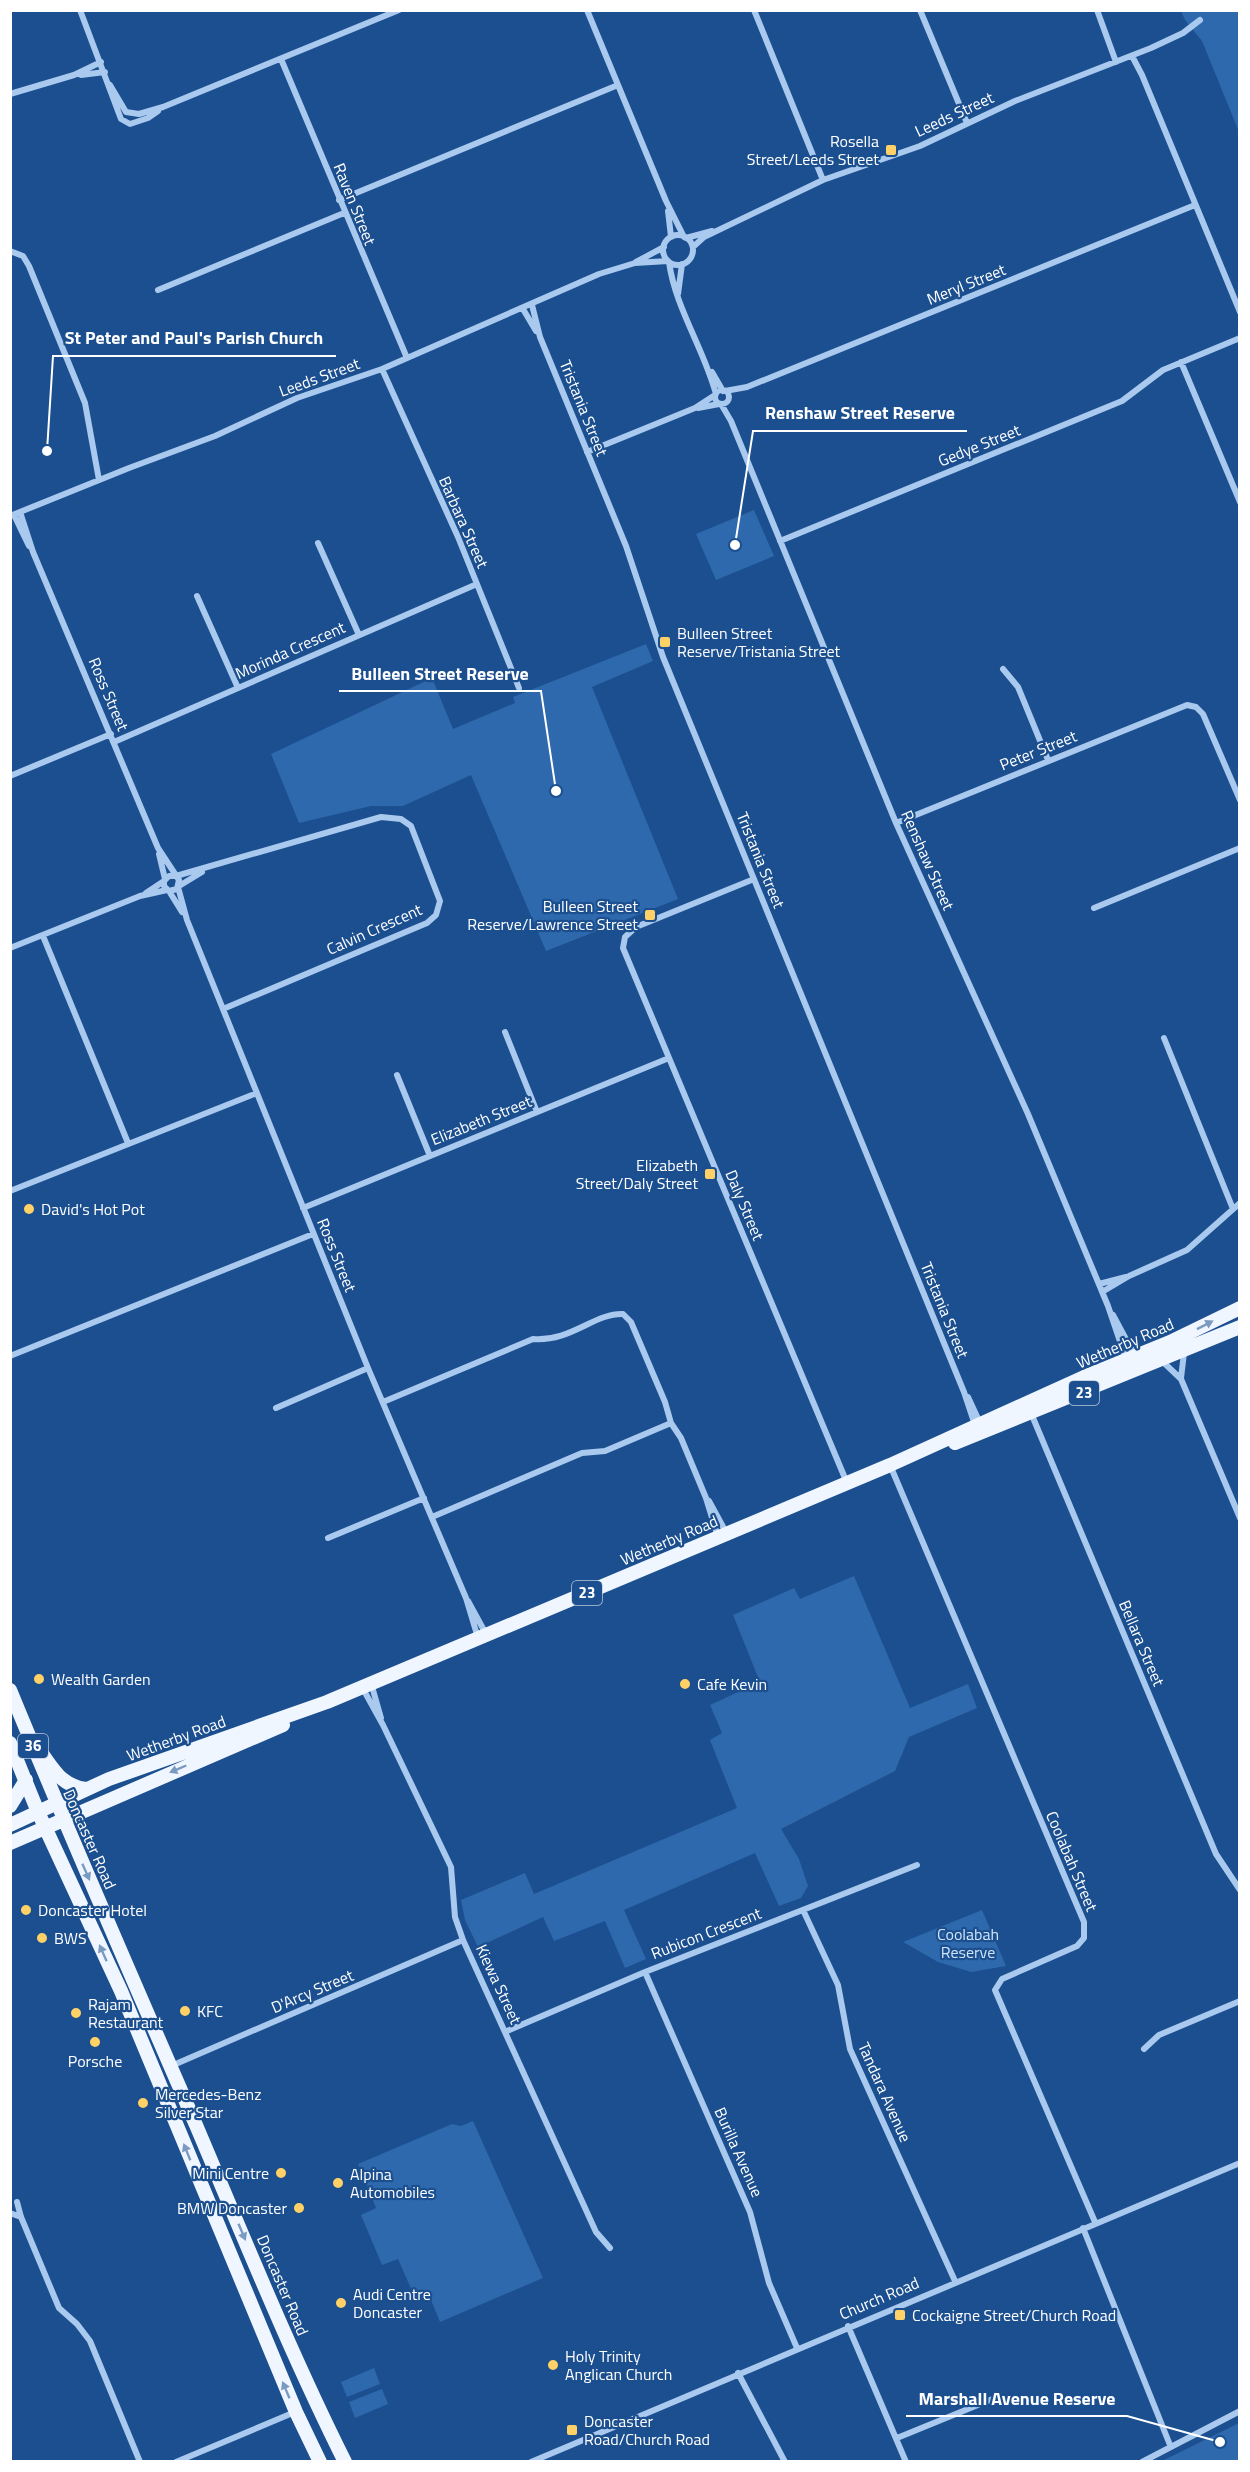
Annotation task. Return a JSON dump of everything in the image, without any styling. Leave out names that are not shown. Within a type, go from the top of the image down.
[{"type":"main road","name":"Wetherby Road","points":[[1029,1408],[1130,1357],[1170,1342],[1239,1308]]},
{"type":"main road","name":"Wetherby Road","points":[[10,1825],[86,1789],[327,1702],[978,1428],[1162,1361],[1239,1327]]},
{"type":"main road","name":"Doncaster Road","points":[[10,1690],[56,1803],[266,2289],[317,2406],[345,2462]]},
{"type":"main road","name":"Wetherby Road","points":[[10,1842],[260,1735],[327,1702]]},
{"type":"main road","points":[[28,1733],[57,1775],[66,1784],[86,1789]]},
{"type":"main road","name":"36","points":[[10,1743],[38,1812],[119,1988],[246,2297],[320,2462]]},
{"type":"main road","points":[[10,1806],[26,1780]]},
{"type":"main road","points":[[119,1988],[134,1981]]},
{"type":"main road","points":[[246,2297],[266,2289]]},
{"type":"street","points":[[80,10],[110,85],[118,113],[127,124],[148,118],[163,107]]},
{"type":"street","points":[[110,85],[129,114],[139,114],[163,107],[399,10]]},
{"type":"street","points":[[587,10],[666,201],[693,248],[689,260],[682,264],[669,261]]},
{"type":"street","points":[[754,10],[824,180]]},
{"type":"street","points":[[920,10],[967,123]]},
{"type":"street","points":[[1098,10],[1116,62]]},
{"type":"street","name":"Leeds Street","points":[[693,248],[704,237],[824,180],[920,146],[1015,101],[1132,56],[1183,33],[1200,20]]},
{"type":"street","points":[[1132,56],[1142,75],[1239,312]]},
{"type":"street","name":"Raven Street","points":[[281,59],[407,358]]},
{"type":"street","points":[[10,94],[74,75],[101,62]]},
{"type":"street","points":[[74,75],[105,72]]},
{"type":"street","points":[[339,200],[618,85]]},
{"type":"street","points":[[666,201],[672,224],[671,237],[664,247],[673,286],[708,367],[716,394],[724,403]]},
{"type":"street","name":"Meryl Street","points":[[695,408],[716,394],[747,387],[1194,205]]},
{"type":"street","points":[[158,290],[344,213]]},
{"type":"street","name":"Leeds Street","points":[[685,237],[718,230]]},
{"type":"street","points":[[671,237],[685,237]]},
{"type":"street","name":"Leeds Street","points":[[15,514],[215,436],[297,398],[382,369],[523,309],[583,280],[635,263],[664,247]]},
{"type":"street","points":[[10,251],[23,256],[29,266],[82,394],[99,480]]},
{"type":"street","name":"Leeds Street","points":[[635,263],[669,261]]},
{"type":"street","points":[[678,295],[682,264]]},
{"type":"street","name":"Tristania Street","points":[[532,305],[540,337],[634,567],[659,646],[978,1428]]},
{"type":"street","name":"Tristania Street","points":[[523,309],[540,337]]},
{"type":"street","name":"Gedye Street","points":[[780,541],[1122,401],[1158,373],[1239,338]]},
{"type":"street","points":[[1181,362],[1239,502]]},
{"type":"street","points":[[708,367],[724,391],[724,403]]},
{"type":"street","name":"Barbara Street","points":[[382,369],[477,584],[519,688]]},
{"type":"street","name":"Meryl Street","points":[[724,403],[747,387]]},
{"type":"street","points":[[587,452],[695,408],[724,403]]},
{"type":"street","name":"Renshaw Street","points":[[724,403],[896,823],[1021,1097],[1136,1371]]},
{"type":"street","name":"Ross Street","points":[[15,514],[158,848],[175,876],[187,920],[313,1233],[482,1637]]},
{"type":"street","points":[[318,543],[359,635]]},
{"type":"street","name":"Morinda Crescent","points":[[114,742],[477,584]]},
{"type":"street","points":[[197,596],[238,688]]},
{"type":"street","points":[[1003,669],[1018,687],[1048,760]]},
{"type":"street","name":"Peter Street","points":[[896,823],[1177,708],[1192,706],[1200,710],[1206,718],[1239,800]]},
{"type":"street","points":[[10,776],[111,734]]},
{"type":"street","name":"Calvin Crescent","points":[[207,869],[381,817],[401,819],[411,826],[440,901],[436,915],[427,923],[223,1009]]},
{"type":"street","name":"Ross Street","points":[[158,848],[168,890],[187,920]]},
{"type":"street","points":[[1094,908],[1239,848]]},
{"type":"street","points":[[10,948],[140,896],[165,880],[207,869]]},
{"type":"street","points":[[140,896],[179,886],[207,869]]},
{"type":"street","name":"Daly Street","points":[[754,879],[636,927],[625,937],[625,955],[847,1484]]},
{"type":"street","points":[[43,936],[128,1143]]},
{"type":"street","points":[[505,1032],[537,1112]]},
{"type":"street","points":[[1164,1038],[1233,1209]]},
{"type":"street","name":"Elizabeth Street","points":[[303,1208],[669,1058]]},
{"type":"street","points":[[397,1075],[430,1156]]},
{"type":"street","points":[[10,1191],[257,1093]]},
{"type":"street","points":[[1102,1292],[1129,1276],[1187,1250],[1239,1203]]},
{"type":"street","points":[[10,1356],[313,1233]]},
{"type":"street","points":[[1099,1284],[1129,1276]]},
{"type":"street","points":[[383,1402],[533,1339],[557,1339],[610,1316],[623,1314],[631,1322],[665,1402],[671,1424],[681,1438],[722,1536]]},
{"type":"street","points":[[1185,1352],[1180,1366],[1181,1379],[1239,1518]]},
{"type":"street","points":[[1162,1361],[1181,1379]]},
{"type":"street","points":[[276,1407],[368,1368]]},
{"type":"street","name":"Bellara Street","points":[[1029,1408],[1216,1854],[1239,1890]]},
{"type":"street","points":[[432,1517],[582,1453],[605,1451],[671,1424]]},
{"type":"street","name":"Coolabah Street","points":[[890,1466],[1084,1922],[1084,1938],[1077,1946],[1002,1980],[995,1990],[1095,2222]]},
{"type":"street","points":[[328,1538],[424,1498]]},
{"type":"street","name":"Kiewa Street","points":[[367,1685],[383,1725],[451,1867],[455,1917],[463,1940],[507,2031],[596,2232],[610,2248]]},
{"type":"street","name":"Rubicon Crescent","points":[[507,2031],[645,1972],[918,1865]]},
{"type":"street","name":"Tandara Avenue","points":[[803,1910],[838,1985],[850,2049],[955,2281]]},
{"type":"street","name":"D'Arcy Street","points":[[170,2066],[463,1940]]},
{"type":"street","name":"Burilla Avenue","points":[[645,1972],[750,2212],[769,2283],[797,2348]]},
{"type":"street","points":[[1144,2049],[1159,2035],[1239,2001]]},
{"type":"street","name":"Church Road","points":[[531,2462],[848,2326],[1239,2163]]},
{"type":"street","points":[[17,2202],[21,2217],[59,2308],[77,2324],[90,2341],[140,2462]]},
{"type":"street","points":[[10,2213],[21,2217]]},
{"type":"street","points":[[1083,2228],[1170,2445]]},
{"type":"street","points":[[848,2326],[906,2462]]},
{"type":"street","points":[[738,2373],[785,2462]]},
{"type":"street","points":[[897,2438],[995,2398]]},
{"type":"street","points":[[1142,2462],[1170,2445],[1239,2411]]},
{"type":"street","points":[[176,2462],[296,2412]]},
{"type":"green space","points":[[1181,11],[1239,11],[1239,132],[1202,41],[1185,20]]},
{"type":"green space","points":[[754,510],[774,556],[716,580],[696,534]]},
{"type":"green space","points":[[646,644],[653,661],[592,687],[678,899],[546,951],[471,775],[403,806],[371,806],[299,823],[271,754],[432,678],[453,729],[515,703],[513,697]]},
{"type":"green space","points":[[854,1576],[910,1708],[968,1684],[977,1708],[909,1737],[895,1771],[781,1829],[799,1859],[808,1886],[801,1898],[779,1906],[755,1853],[624,1910],[646,1959],[625,1968],[605,1921],[554,1941],[543,1917],[478,1947],[465,1920],[461,1900],[525,1873],[534,1894],[737,1808],[710,1740],[722,1733],[710,1705],[760,1682],[733,1615],[794,1588],[800,1599]]},
{"type":"green space","name":"Coolabah Reserve","points":[[982,1910],[1006,1966],[971,1972],[938,1962],[903,1942]]},
{"type":"green space","points":[[473,2121],[543,2278],[440,2322],[429,2295],[416,2300],[398,2259],[382,2265],[361,2215],[376,2208],[358,2164],[452,2124],[461,2126]]},
{"type":"green space","points":[[374,2368],[380,2384],[347,2397],[341,2382]]},
{"type":"green space","points":[[382,2389],[388,2404],[355,2418],[349,2402]]},
{"type":"green space","points":[[1239,2423],[1239,2461],[1162,2461]]},
{"type":"place","name":"Rosella Street/Leeds Street","points":[[891,150]]},
{"type":"place","name":"St Peter and Paul's Parish Church","points":[[47,451]]},
{"type":"place","name":"Renshaw Street Reserve","points":[[735,545]]},
{"type":"place","name":"Bulleen Street Reserve/Tristania Street","points":[[665,642]]},
{"type":"place","name":"Bulleen Street Reserve","points":[[556,791]]},
{"type":"place","name":"Bulleen Street Reserve/Lawrence Street","points":[[650,915]]},
{"type":"place","name":"Elizabeth Street/Daly Street","points":[[710,1174]]},
{"type":"place","name":"David's Hot Pot","points":[[29,1209]]},
{"type":"place","name":"Wealth Garden","points":[[39,1679]]},
{"type":"place","name":"Cafe Kevin","points":[[685,1684]]},
{"type":"place","name":"Doncaster Hotel","points":[[26,1910]]},
{"type":"place","name":"BWS","points":[[42,1938]]},
{"type":"place","name":"KFC","points":[[185,2011]]},
{"type":"place","name":"Rajam Restaurant","points":[[76,2013]]},
{"type":"place","name":"Porsche","points":[[95,2042]]},
{"type":"place","name":"Mercedes-Benz Silver Star","points":[[143,2103]]},
{"type":"place","name":"Mini Centre","points":[[281,2173]]},
{"type":"place","name":"Alpina Automobiles","points":[[338,2183]]},
{"type":"place","name":"BMW Doncaster","points":[[299,2208]]},
{"type":"place","name":"Audi Centre Doncaster","points":[[341,2303]]},
{"type":"place","name":"Cockaigne Street/Church Road","points":[[900,2315]]},
{"type":"place","name":"Holy Trinity Anglican Church","points":[[553,2365]]},
{"type":"place","name":"Doncaster Road/Church Road","points":[[572,2430]]},
{"type":"place","name":"Marshall Avenue Reserve","points":[[1220,2442]]}]
